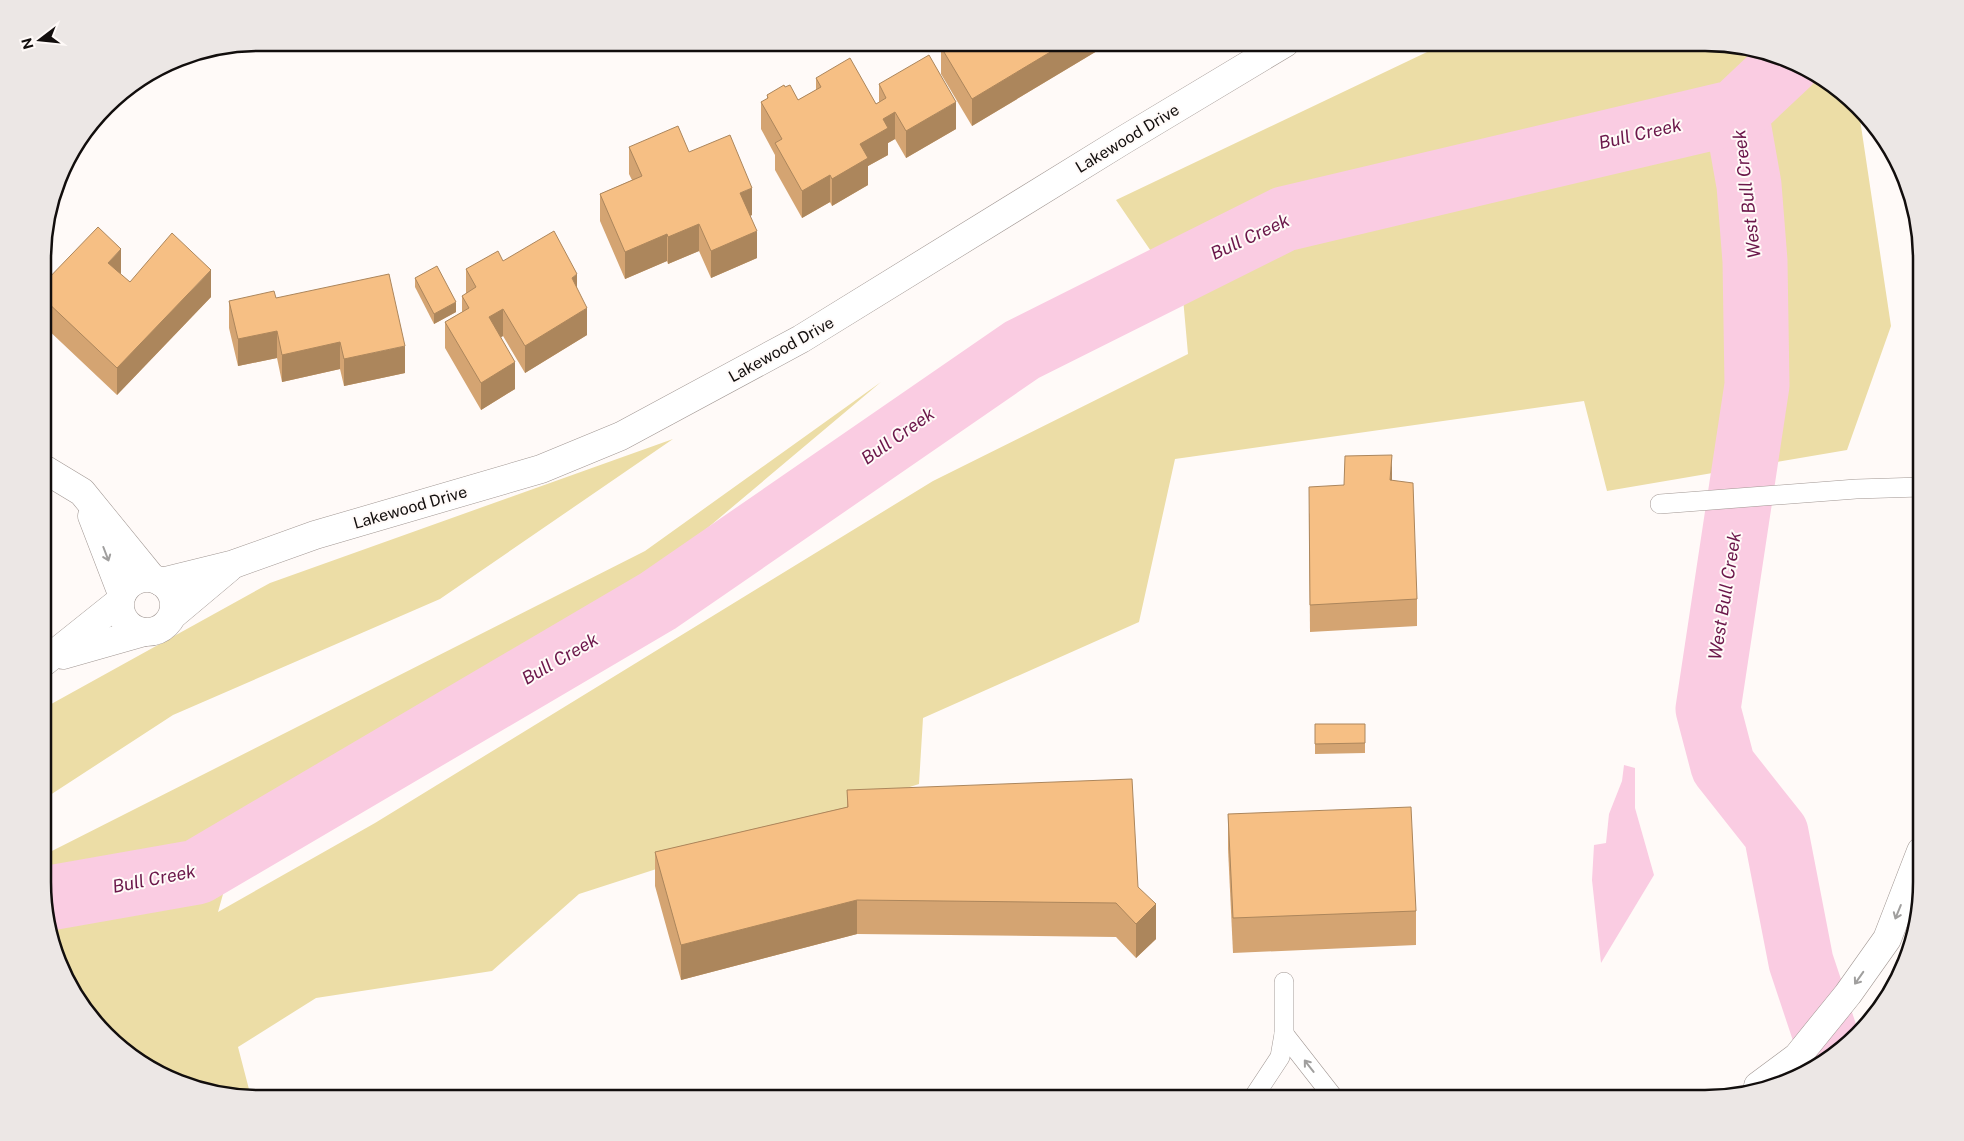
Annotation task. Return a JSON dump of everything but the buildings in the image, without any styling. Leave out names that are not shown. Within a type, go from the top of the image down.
[{"type":"main road","name":"Lakewood Drive","points":[[156,580],[234,564],[315,535],[541,470],[620,436],[801,339],[1122,140],[1271,51]]},
{"type":"main road","points":[[51,473],[82,492],[156,580],[168,588],[173,596],[174,605],[173,615],[168,623],[160,629],[51,659]]},
{"type":"main road","points":[[82,492],[121,598],[123,619],[135,630],[144,632]]},
{"type":"main road","name":"Lakewood Drive","points":[[173,615],[234,564]]},
{"type":"main road","points":[[51,657],[121,598],[126,587],[134,581],[143,578],[156,580]]},
{"type":"main road","points":[[1764,1081],[1796,1057],[1848,994],[1887,939],[1913,872]]},
{"type":"lane","points":[[1660,504],[1856,489],[1913,487]]},
{"type":"lane","points":[[1258,1090],[1280,1057],[1284,1034],[1284,982]]},
{"type":"lane","points":[[1284,1034],[1328,1090]]},
{"type":"shaded area","points":[[1429,51],[1705,51],[1746,55],[1772,62],[1809,79],[1842,103],[1860,121],[1891,326],[1847,450],[1607,491],[1584,401],[1175,459],[1139,622],[923,718],[919,784],[579,894],[492,971],[316,998],[238,1047],[249,1089],[205,1083],[179,1074],[155,1062],[122,1038],[94,1008],[79,986],[67,962],[58,936],[53,909],[51,851],[645,551],[881,382],[648,578],[248,805],[218,912],[375,823],[933,481],[1188,354],[1183,298],[1116,200]]},
{"type":"shaded area","points":[[673,439],[440,599],[173,715],[51,794],[51,704],[270,583]]},
{"type":"shaded area","points":[[1624,765],[1635,768],[1635,808],[1654,875],[1601,963],[1592,880],[1594,845],[1606,843],[1609,814],[1622,781]]},
{"type":"waterway","name":"Bull Creek","points":[[52,898],[197,872],[658,601],[1022,350],[1284,219],[1736,112],[1784,67]]},
{"type":"waterway","name":"West Bull Creek","points":[[1736,112],[1749,185],[1755,261],[1757,385],[1708,709],[1723,766],[1776,833],[1801,962],[1830,1048]]}]
